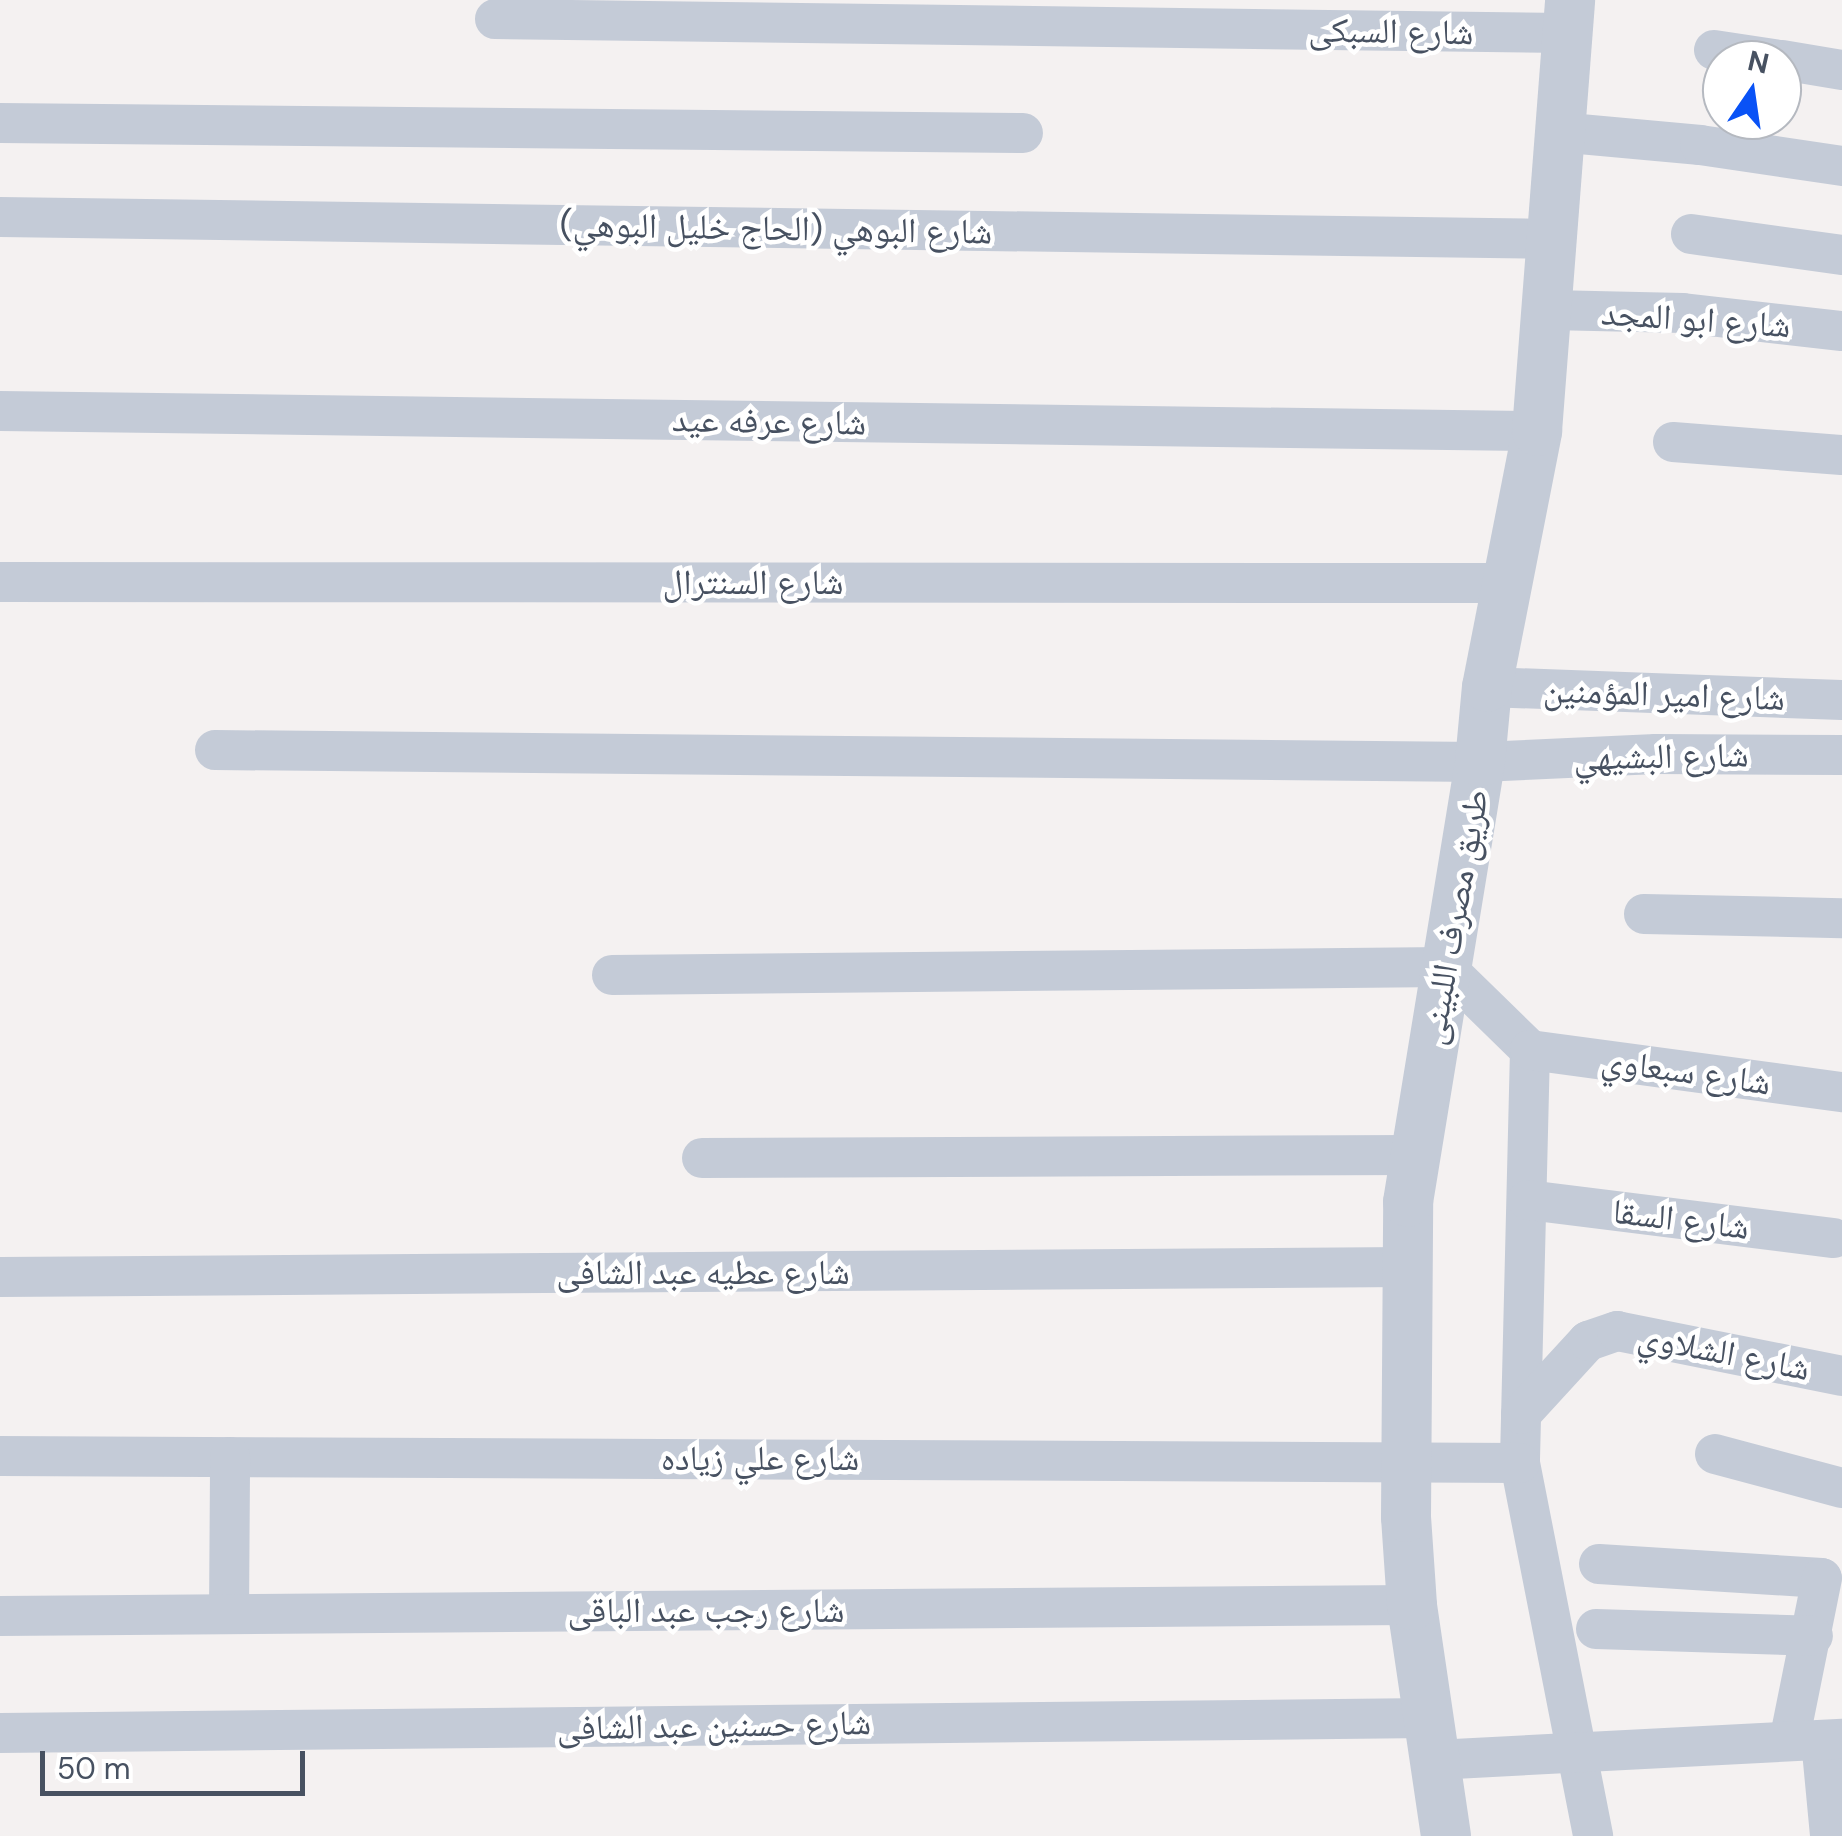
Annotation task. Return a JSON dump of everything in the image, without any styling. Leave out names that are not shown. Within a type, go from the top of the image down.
[{"type":"street","name":"شارع السبكى","points":[[496,20],[1568,16]]},
{"type":"street","name":"طريق مصرف اللبينى","points":[[1446,1836],[1412,1605],[1406,1459],[1406,1267],[1415,1155],[1480,762],[1487,687],[1537,431],[1550,310],[1568,16]]},
{"type":"street","points":[[1802,64],[1842,70]]},
{"type":"street","points":[[0,123],[1023,133]]},
{"type":"street","points":[[1558,132],[1842,166]]},
{"type":"street","name":"شارع البوهي (الحاج خليل البوهي)","points":[[0,216],[1552,239]]},
{"type":"street","points":[[1691,234],[1842,255]]},
{"type":"street","name":"شارع ابو المجد","points":[[1550,310],[1683,313],[1842,331]]},
{"type":"street","name":"شارع عرفه عيد","points":[[0,411],[1537,431]]},
{"type":"street","points":[[1673,442],[1842,455]]},
{"type":"street","name":"شارع السنترال","points":[[0,582],[1505,583]]},
{"type":"street","name":"شارع امير المؤمنين","points":[[1487,687],[1842,700]]},
{"type":"street","name":"شارع البشيهي","points":[[215,750],[1480,762],[1656,754],[1842,756]]},
{"type":"street","points":[[1644,914],[1842,918]]},
{"type":"street","points":[[612,975],[1445,967],[1530,1050],[1520,1463],[1593,1836]]},
{"type":"street","name":"شارع سبعاوي","points":[[1530,1050],[1842,1092]]},
{"type":"street","points":[[702,1158],[1415,1155]]},
{"type":"street","name":"شارع السقا","points":[[1528,1200],[1834,1238]]},
{"type":"street","name":"شارع عطيه عبد الشافى","points":[[0,1277],[1406,1267]]},
{"type":"street","name":"شارع الشلاوي","points":[[1521,1414],[1588,1340],[1617,1331],[1842,1376]]},
{"type":"street","points":[[1716,1454],[1842,1488]]},
{"type":"street","name":"شارع علي زياده","points":[[0,1456],[1406,1459],[1520,1463]]},
{"type":"street","points":[[228,1614],[230,1457]]},
{"type":"street","points":[[1599,1564],[1818,1576],[1824,1584],[1813,1636],[1817,1740],[1830,1836]]},
{"type":"street","name":"شارع رجب عبد الباقى","points":[[0,1616],[1412,1605]]},
{"type":"street","points":[[1596,1629],[1813,1636]]},
{"type":"street","name":"شارع حسنين عبد الشافى","points":[[0,1733],[1431,1739],[1576,1752],[1817,1740]]}]
